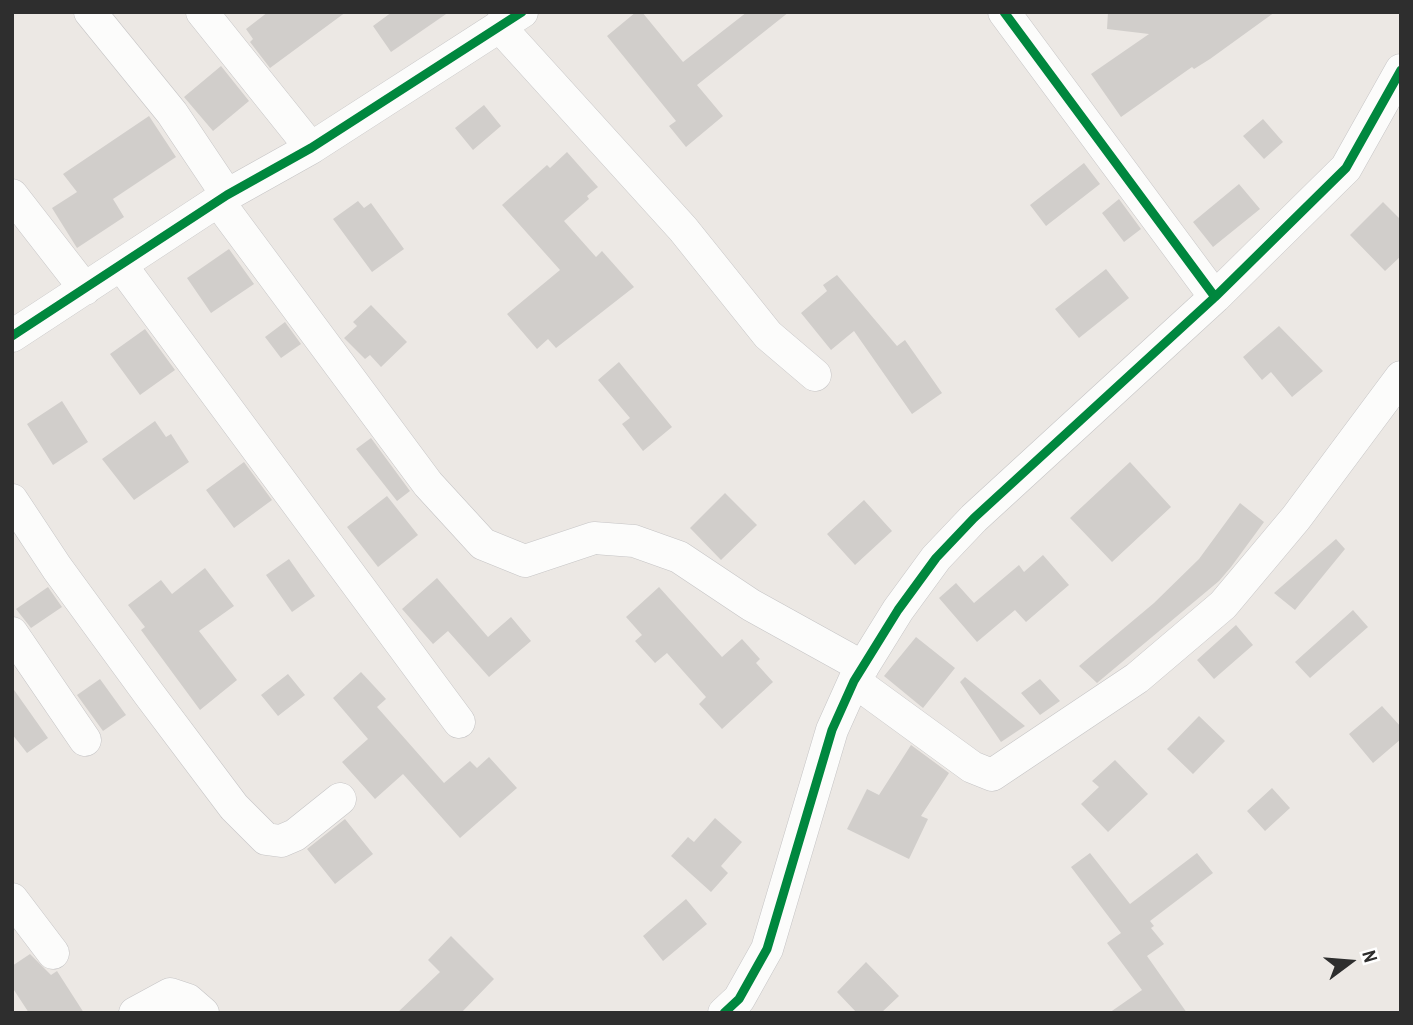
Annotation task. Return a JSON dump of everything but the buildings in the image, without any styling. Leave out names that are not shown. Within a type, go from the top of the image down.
[{"type":"street","points":[[90,12],[172,113],[223,198],[428,484],[483,544],[525,561],[594,538],[634,541],[679,557],[858,674],[972,767],[992,775],[1137,678],[1223,605],[1296,519],[1401,377]]},
{"type":"street","points":[[202,12],[311,148]]},
{"type":"street","points":[[1004,12],[1215,297]]},
{"type":"street","points":[[12,335],[223,198],[311,148],[511,19],[768,335],[815,375]]},
{"type":"street","points":[[724,1013],[739,999],[767,949],[832,730],[858,674],[936,558],[974,517],[1215,297],[1346,168],[1387,121],[1401,70]]},
{"type":"street","points":[[12,195],[85,289]]},
{"type":"street","points":[[121,265],[459,722]]},
{"type":"street","points":[[12,500],[57,568],[234,807],[266,839],[281,841],[295,835],[340,799]]},
{"type":"street","points":[[12,633],[85,740]]},
{"type":"street","points":[[12,900],[53,953]]},
{"type":"street","points":[[135,1013],[170,994],[188,1000],[203,1013]]},
{"type":"cycle path","points":[[12,336],[227,195],[311,148],[522,12]]},
{"type":"cycle path","points":[[1004,12],[1215,297]]},
{"type":"cycle path","points":[[724,1013],[739,999],[767,949],[832,730],[854,681],[898,610],[936,558],[974,518],[1215,297],[1346,168],[1401,70]]}]
